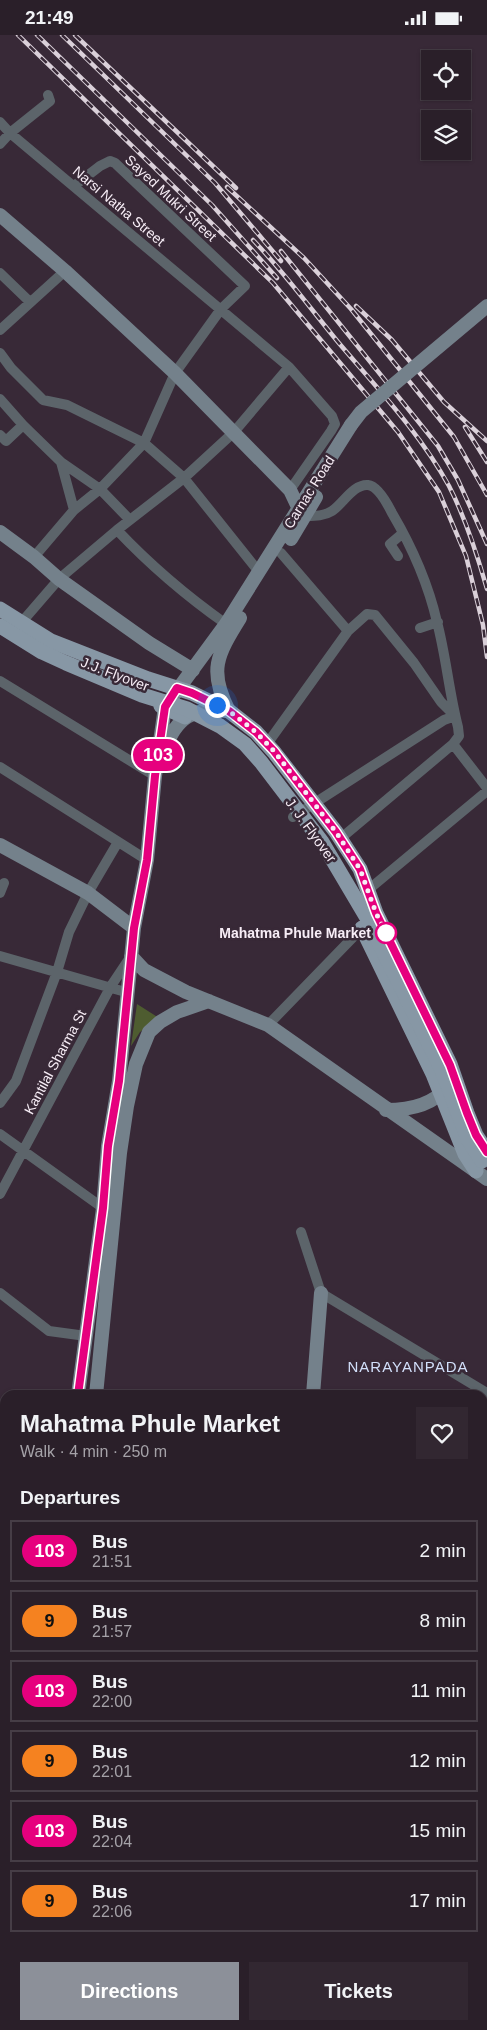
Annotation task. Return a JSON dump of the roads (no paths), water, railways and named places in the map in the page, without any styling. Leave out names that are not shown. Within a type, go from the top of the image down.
[{"type":"main road","points":[[0,215],[65,271],[175,373],[290,490],[303,513]]},
{"type":"main road","name":"Carnac Road","points":[[229,711],[219,692],[216,673],[222,651],[281,553],[354,427],[360,413],[487,306]]},
{"type":"main road","name":"Carnac Road","points":[[354,427],[487,315]]},
{"type":"main road","name":"Carnac Road","points":[[165,707],[177,688],[193,670],[226,624],[259,573],[303,513]]},
{"type":"main road","points":[[0,532],[34,557],[59,579],[149,643],[193,670]]},
{"type":"main road","points":[[0,609],[50,641],[148,679],[192,693],[229,711],[268,744],[340,839],[360,869],[376,913],[450,1065],[476,1135],[484,1166]]},
{"type":"main road","name":"J.J. Flyover","points":[[0,620],[47,648],[145,687],[190,701],[231,723],[251,738],[268,757],[329,837],[368,894]]},
{"type":"main road","points":[[0,634],[21,623]]},
{"type":"main road","name":"J. J. Flyover","points":[[0,626],[66,663],[142,695],[187,709],[220,726],[244,744],[261,762],[322,842],[367,918],[442,1070],[468,1139],[484,1166]]},
{"type":"main road","points":[[0,634],[72,670],[165,707],[185,717]]},
{"type":"main road","points":[[77,1390],[103,1208],[108,1146],[119,1081],[129,993],[134,928],[147,860],[155,776],[165,707]]},
{"type":"main road","points":[[155,776],[171,733],[185,717],[209,709],[229,711]]},
{"type":"main road","points":[[0,845],[88,893],[134,928]]},
{"type":"main road","points":[[362,928],[434,1074],[460,1143],[484,1166]]},
{"type":"main road","points":[[131,956],[144,969],[186,992],[268,1025],[386,1110],[484,1166]]},
{"type":"main road","points":[[97,1390],[120,1153],[136,1064],[149,1032],[160,1022],[177,1012],[209,1001]]},
{"type":"main road","points":[[386,1110],[419,1106],[441,1094],[450,1083],[450,1065]]},
{"type":"main road","points":[[313,1390],[321,1293]]},
{"type":"street","points":[[0,145],[10,133],[50,101],[48,95]]},
{"type":"street","name":"Narsi Natha Street","points":[[0,122],[10,133],[288,367],[332,416],[334,424],[290,490]]},
{"type":"street","name":"Sayed Mukri Street","points":[[74,186],[100,166],[110,161],[115,163],[245,286],[221,309]]},
{"type":"street","points":[[0,330],[65,271]]},
{"type":"street","points":[[0,273],[30,302]]},
{"type":"street","points":[[34,557],[74,510],[100,489],[144,443],[175,373],[221,309]]},
{"type":"street","points":[[2,360],[44,400],[67,405],[144,443],[184,478],[259,573]]},
{"type":"street","points":[[21,623],[59,579],[130,519],[184,478],[234,432],[288,367]]},
{"type":"street","points":[[0,399],[61,463],[100,489],[130,519]]},
{"type":"street","points":[[0,435],[6,441],[23,425]]},
{"type":"street","points":[[61,463],[74,510]]},
{"type":"street","points":[[303,513],[321,516],[332,511],[360,486],[369,485],[374,487],[388,505],[421,570],[438,622],[459,735],[454,745],[340,839]]},
{"type":"street","points":[[117,530],[148,563],[192,600],[226,624]]},
{"type":"street","points":[[398,556],[390,544],[403,533]]},
{"type":"street","points":[[281,553],[348,631]]},
{"type":"street","points":[[268,744],[348,631],[367,614],[375,615],[414,663],[441,702],[455,716]]},
{"type":"street","points":[[420,628],[438,622]]},
{"type":"street","points":[[0,681],[155,776]]},
{"type":"street","points":[[293,817],[444,720],[455,716]]},
{"type":"street","points":[[368,894],[487,789],[454,745]]},
{"type":"street","points":[[0,767],[147,860]]},
{"type":"street","points":[[0,1103],[16,1081],[58,972],[70,932],[88,893],[118,842]]},
{"type":"street","points":[[0,893],[4,883]]},
{"type":"street","points":[[268,1025],[362,928]]},
{"type":"street","points":[[0,956],[111,986],[129,993]]},
{"type":"street","name":"Kantilal Sharma St","points":[[0,1194],[111,986],[131,956]]},
{"type":"street","points":[[0,1134],[103,1208]]},
{"type":"street","points":[[302,1232],[321,1293],[482,1390]]},
{"type":"street","points":[[0,1293],[49,1331],[86,1336]]},
{"type":"railway","points":[[18,35],[273,283],[398,432],[439,492],[466,556],[483,625],[487,657]]},
{"type":"railway","points":[[37,35],[212,205],[277,278]]},
{"type":"railway","points":[[62,35],[215,183],[281,261]]},
{"type":"railway","points":[[75,35],[236,188]]},
{"type":"railway","points":[[227,187],[304,258],[351,309],[454,437],[487,495]]},
{"type":"railway","points":[[253,240],[397,411],[438,466],[461,511],[487,589]]},
{"type":"railway","points":[[281,251],[438,446],[458,480],[487,544]]},
{"type":"railway","points":[[356,306],[392,340],[444,402],[487,441]]},
{"type":"railway","points":[[465,427],[487,462]]},
{"type":"place","name":"Mahatma Phule Market","points":[[386,933]]},
{"type":"district","name":"NARAYANPADA","points":[[408,1367]]}]
